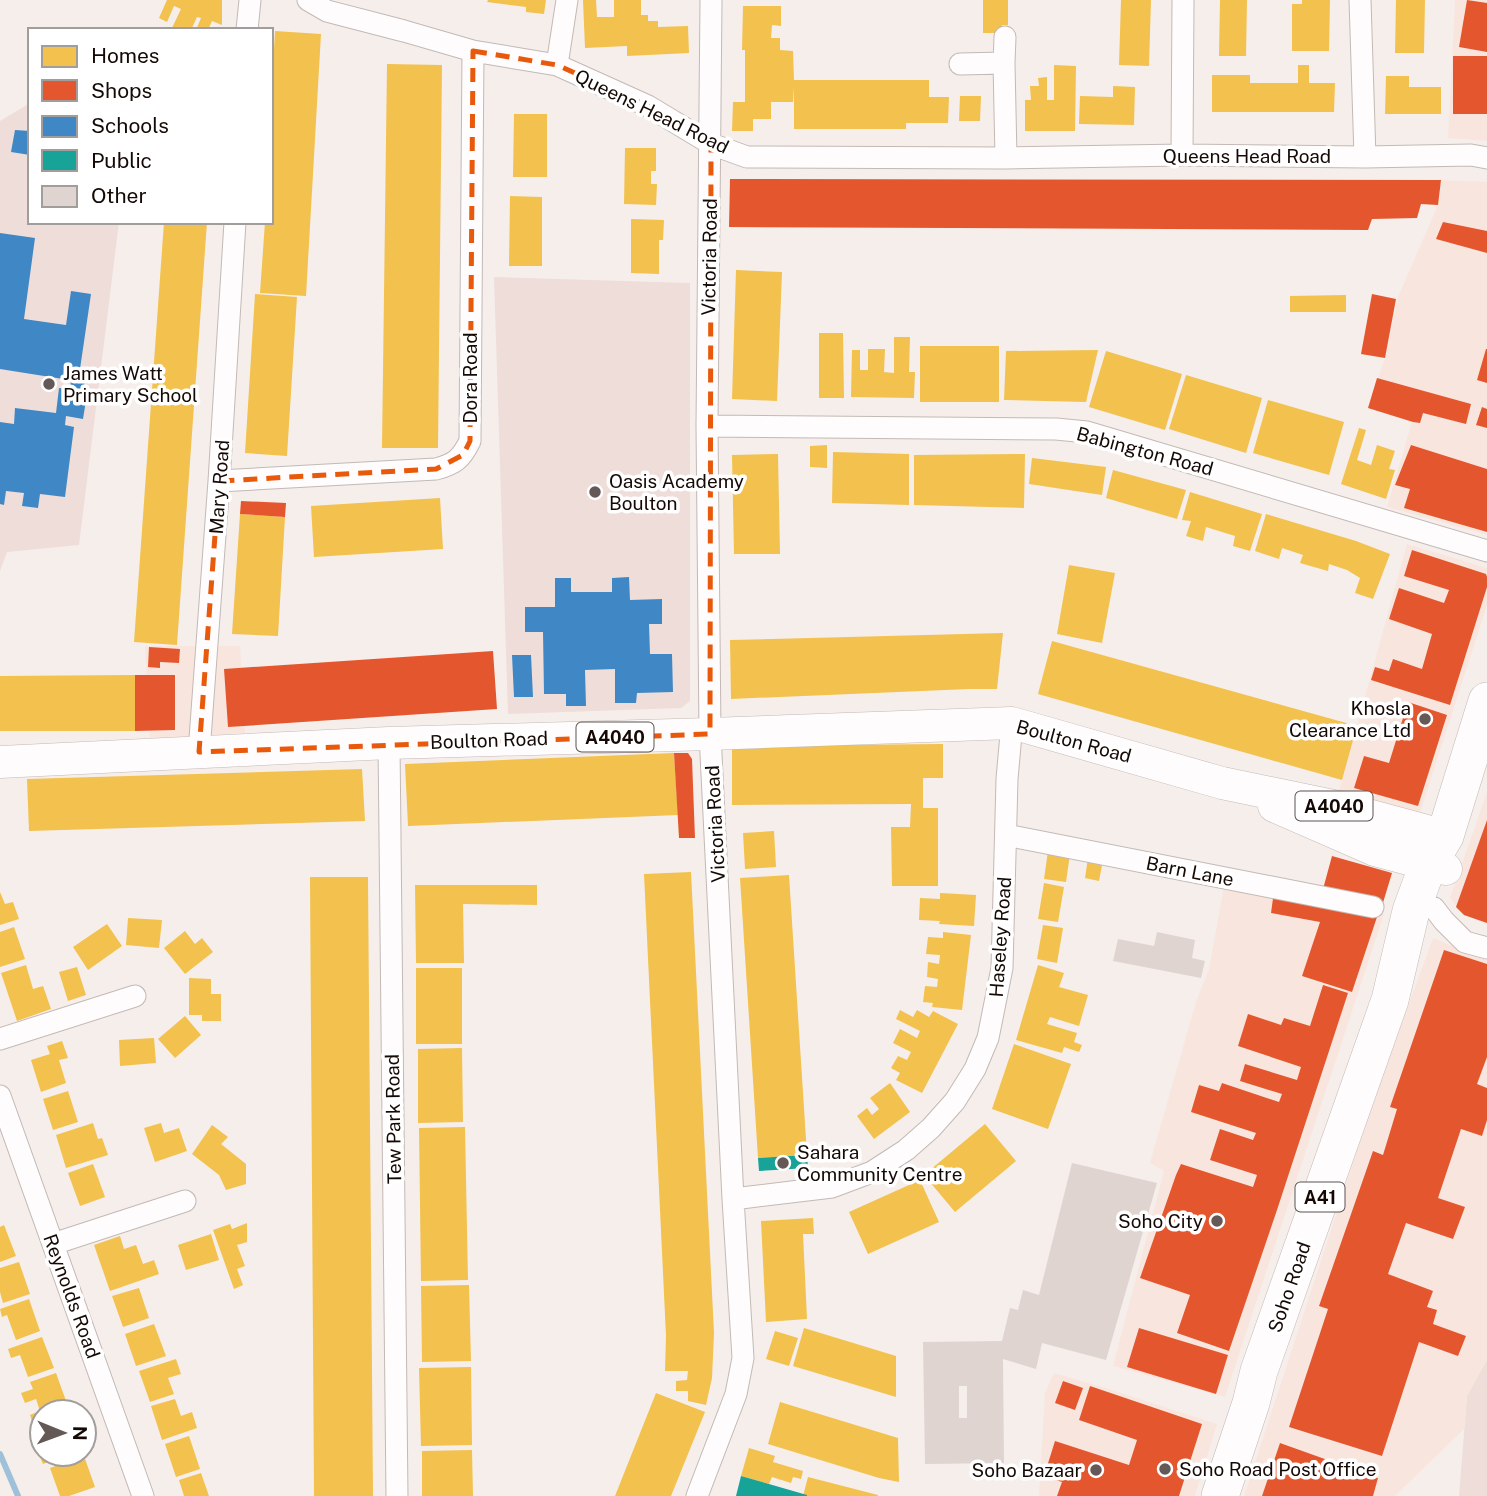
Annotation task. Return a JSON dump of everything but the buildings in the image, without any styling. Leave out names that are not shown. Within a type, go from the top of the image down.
[{"type":"highway","name":"Soho Road","points":[[1390,1000],[1434,908],[1440,857],[1487,701]]},
{"type":"highway","name":"Soho Road","points":[[1220,1496],[1259,1371],[1390,1000],[1411,911],[1440,857]]},
{"type":"main road","name":"Boulton Road","points":[[0,762],[389,743],[1012,723],[1222,783],[1338,807],[1440,857]]},
{"type":"street","points":[[247,28],[250,0]]},
{"type":"street","name":"Queens Head Road","points":[[308,0],[327,11],[473,51],[557,65],[648,106],[711,144],[747,156],[1006,158],[1471,155],[1487,158]]},
{"type":"street","points":[[557,65],[567,0]]},
{"type":"street","name":"Victoria Road","points":[[697,1496],[736,1394],[743,1358],[710,734],[707,425],[711,0]]},
{"type":"street","points":[[1182,155],[1183,0]]},
{"type":"street","points":[[1360,0],[1365,157]]},
{"type":"street","points":[[1005,37],[1006,158]]},
{"type":"street","name":"Dora Road","points":[[219,481],[436,469],[450,466],[463,455],[470,441],[473,51]]},
{"type":"street","points":[[960,64],[1004,63]]},
{"type":"street","name":"Mary Road","points":[[199,752],[235,224]]},
{"type":"street","name":"Babington Road","points":[[707,425],[1030,428],[1087,432],[1487,551]]},
{"type":"street","name":"Haseley Road","points":[[733,1199],[832,1187],[872,1172],[931,1128],[955,1101],[975,1069],[988,1038],[1002,968],[1007,779],[1012,723]]},
{"type":"street","name":"Tew Park Road","points":[[389,743],[397,1496]]},
{"type":"street","name":"Barn Lane","points":[[1006,835],[1373,907]]},
{"type":"street","points":[[1434,908],[1465,942],[1487,948]]},
{"type":"street","points":[[0,1039],[135,996]]},
{"type":"street","name":"Reynolds Road","points":[[0,1096],[143,1496]]},
{"type":"street","points":[[53,1244],[185,1201]]},
{"type":"highlighted area","points":[[473,51],[557,65],[648,106],[711,144],[710,734],[199,752],[219,481],[436,469],[463,455],[470,441]]},
{"type":"shaded area","points":[[1455,0],[1487,0],[1487,141],[1448,138]]},
{"type":"shaded area","name":"James Watt Primary School","points":[[28,104],[28,224],[119,224],[79,545],[7,552],[0,571],[0,121]]},
{"type":"shaded area","points":[[1441,180],[1487,182],[1487,535],[1387,507],[1412,422],[1368,408],[1385,358],[1398,297],[1438,205]]},
{"type":"shaded area","name":"Oasis Academy Boulton","points":[[494,277],[690,283],[690,701],[681,708],[508,714]]},
{"type":"shaded area","points":[[1407,544],[1487,568],[1487,605],[1420,813],[1339,791]]},
{"type":"shaded area","points":[[145,646],[240,646],[245,733],[150,739]]},
{"type":"shaded area","points":[[1487,792],[1487,924],[1464,915],[1450,898]]},
{"type":"shaded area","points":[[1225,881],[1384,914],[1225,1397],[1113,1366],[1164,1171],[1150,1163],[1196,1002],[1209,969]]},
{"type":"shaded area","points":[[1433,938],[1487,960],[1487,1360],[1467,1396],[1464,1429],[1395,1496],[1244,1496],[1373,1102]]},
{"type":"shaded area","points":[[1487,1360],[1487,1496],[1459,1496],[1467,1396]]},
{"type":"shaded area","points":[[1054,1373],[1217,1424],[1195,1496],[1039,1496],[1045,1393]]},
{"type":"waterway","points":[[0,1454],[18,1496]]},
{"type":"place","name":"James Watt Primary School","points":[[49,384]]},
{"type":"place","name":"Oasis Academy Boulton","points":[[595,492]]},
{"type":"place","name":"Khosla Clearance Ltd","points":[[1425,719]]},
{"type":"place","name":"Sahara Community Centre","points":[[783,1163]]},
{"type":"place","name":"Soho City","points":[[1217,1221]]},
{"type":"place","name":"Soho Road Post Office","points":[[1165,1469]]},
{"type":"place","name":"Soho Bazaar","points":[[1096,1470]]}]
